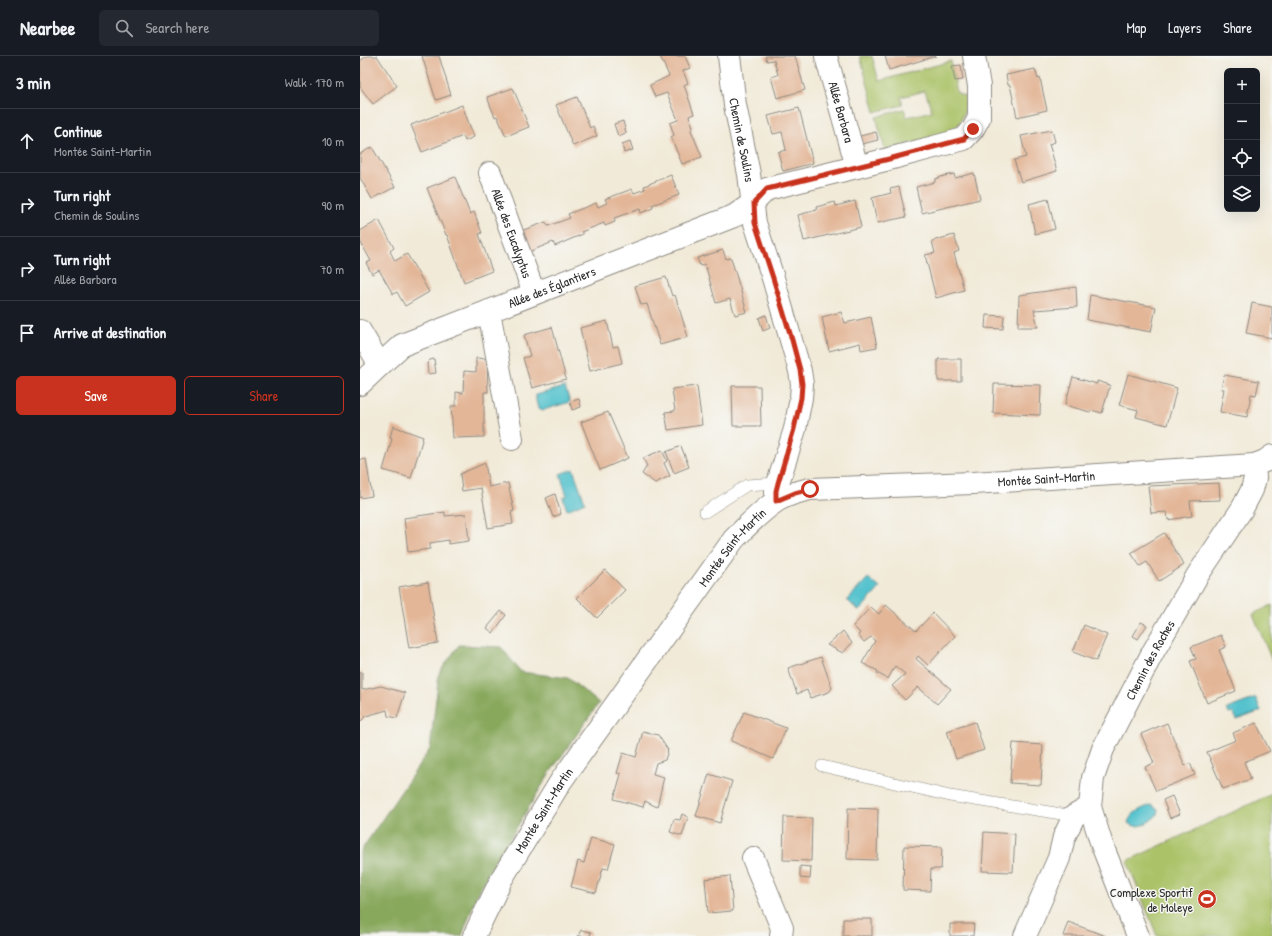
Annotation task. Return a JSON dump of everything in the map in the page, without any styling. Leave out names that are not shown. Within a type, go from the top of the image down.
[{"type":"street","name":"Chemin de Soulins","points":[[729,56],[735,105],[754,203],[755,223],[792,340],[802,384],[796,423],[777,492]]},
{"type":"street","name":"Allée Barbara","points":[[826,56],[857,167]]},
{"type":"street","points":[[754,203],[767,189],[964,139],[973,129],[979,118],[979,86],[974,56]]},
{"type":"street","name":"Allée des Eucalyptus","points":[[490,173],[534,293]]},
{"type":"street","name":"Allée des Églantiers","points":[[360,384],[402,345],[734,216],[754,203]]},
{"type":"street","points":[[489,311],[512,439]]},
{"type":"street","points":[[360,331],[380,365]]},
{"type":"street","name":"Montée Saint-Martin","points":[[474,936],[502,878],[561,780],[734,539],[777,492],[795,493],[810,489],[973,483],[1263,460]]},
{"type":"street","name":"Chemin des Roches","points":[[1086,816],[1093,778],[1103,749],[1153,652],[1197,576],[1242,509],[1252,490],[1255,478],[1263,460]]},
{"type":"street","points":[[1025,936],[1060,858],[1076,837],[1088,829],[1086,816]]},
{"type":"street","points":[[1086,816],[1138,936]]},
{"type":"street","points":[[753,858],[782,928],[781,936]]},
{"type":"lane","points":[[704,512],[747,485],[777,492]]},
{"type":"lane","points":[[822,766],[950,796],[1086,816]]},
{"type":"green space","points":[[860,56],[872,56],[879,81],[951,61],[957,93],[968,98],[966,108],[959,124],[947,134],[885,150],[876,117],[904,109],[907,117],[932,111],[925,91],[901,97],[903,105],[875,112]]},
{"type":"green space","points":[[1272,605],[1272,661],[1253,614]]},
{"type":"green space","points":[[459,645],[501,647],[521,672],[568,678],[599,703],[549,774],[497,860],[476,897],[462,936],[360,936],[360,852],[430,749],[439,673]]},
{"type":"green space","name":"Complexe Sportif de Moleye","points":[[1272,794],[1272,936],[1157,936],[1127,861]]},
{"type":"water","points":[[565,387],[570,402],[543,410],[538,408],[536,395]]},
{"type":"water","points":[[573,469],[585,502],[567,510],[563,498],[567,496],[560,474]]},
{"type":"water","points":[[868,578],[880,588],[859,611],[847,600]]},
{"type":"water","points":[[1256,698],[1261,711],[1237,720],[1233,712],[1229,713],[1227,709]]},
{"type":"water","points":[[1151,805],[1158,810],[1157,815],[1151,820],[1140,826],[1128,823],[1131,816]]},
{"type":"building","points":[[367,56],[377,56],[397,86],[373,104],[360,87],[360,61]]},
{"type":"building","points":[[422,56],[439,56],[451,95],[436,100]]},
{"type":"building","points":[[660,56],[685,56],[690,68],[683,71],[688,83],[684,85],[694,114],[689,116],[693,127],[691,130],[702,157],[682,164],[671,137],[674,135],[670,123],[678,120],[667,93],[655,97],[650,85],[669,76]]},
{"type":"building","points":[[765,56],[795,56],[805,90],[777,98],[771,77],[778,75],[774,60],[767,61]]},
{"type":"building","points":[[885,56],[936,56],[889,70]]},
{"type":"building","points":[[961,65],[963,80],[955,81],[952,66]]},
{"type":"building","points":[[1035,69],[1038,79],[1040,78],[1047,110],[1017,117],[1010,85],[1008,85],[1006,75]]},
{"type":"building","points":[[513,88],[529,127],[506,136],[497,116],[495,117],[487,97]]},
{"type":"building","points":[[577,97],[590,128],[593,126],[597,136],[573,146],[556,105]]},
{"type":"building","points":[[462,105],[474,137],[465,141],[463,136],[422,152],[411,125]]},
{"type":"building","points":[[799,108],[813,163],[783,171],[778,152],[786,150],[782,132],[773,134],[768,116]]},
{"type":"building","points":[[623,121],[626,133],[618,136],[614,124]]},
{"type":"building","points":[[1052,130],[1055,142],[1049,144],[1057,171],[1021,182],[1014,160],[1026,157],[1021,136]]},
{"type":"building","points":[[876,132],[878,140],[862,144],[860,136]]},
{"type":"building","points":[[630,141],[633,150],[624,153],[622,144]]},
{"type":"building","points":[[372,147],[395,187],[372,199],[360,178],[360,154]]},
{"type":"building","points":[[974,173],[980,199],[922,213],[916,187],[935,182],[935,179],[944,176],[954,174],[955,178]]},
{"type":"building","points":[[671,175],[679,195],[652,205],[653,208],[641,213],[640,209],[614,218],[615,222],[605,226],[604,223],[581,232],[583,234],[555,246],[553,242],[526,253],[518,232],[546,222],[548,226],[570,218],[568,214],[596,203],[598,207],[607,203],[605,199],[632,189],[634,193],[645,189],[644,186]]},
{"type":"building","points":[[455,177],[470,214],[474,212],[482,233],[479,234],[492,271],[464,282],[447,235],[427,188]]},
{"type":"building","points":[[899,187],[906,217],[877,223],[872,198],[891,193],[890,189]]},
{"type":"building","points":[[1048,199],[1055,229],[1035,234],[1029,204]]},
{"type":"building","points":[[855,201],[861,227],[804,241],[798,215],[817,210],[816,207],[835,202],[836,206]]},
{"type":"building","points":[[379,220],[394,248],[390,251],[395,261],[407,254],[429,292],[405,306],[397,292],[393,294],[379,270],[372,274],[366,263],[371,261],[360,241],[360,231]]},
{"type":"building","points":[[954,235],[959,251],[954,253],[964,290],[936,298],[925,255],[935,253],[932,241]]},
{"type":"building","points":[[723,250],[726,259],[731,258],[747,312],[735,315],[730,299],[716,303],[705,264],[700,266],[697,258]]},
{"type":"building","points":[[666,277],[672,296],[675,295],[688,337],[660,345],[647,304],[641,305],[635,286]]},
{"type":"building","points":[[1076,287],[1077,307],[1034,310],[1038,327],[1018,327],[1019,295]]},
{"type":"building","points":[[1090,295],[1156,307],[1151,332],[1087,320]]},
{"type":"building","points":[[1252,303],[1272,307],[1272,338],[1246,333]]},
{"type":"building","points":[[841,312],[845,323],[871,317],[877,347],[861,350],[860,343],[829,351],[822,317]]},
{"type":"building","points":[[766,315],[770,328],[763,331],[759,318]]},
{"type":"building","points":[[986,315],[1004,316],[1003,329],[985,328]]},
{"type":"building","points":[[607,321],[613,347],[618,346],[622,363],[590,371],[580,328]]},
{"type":"building","points":[[552,327],[566,379],[532,388],[523,358],[530,356],[524,335]]},
{"type":"building","points":[[476,358],[487,359],[488,392],[484,392],[484,437],[453,438],[451,406],[456,406],[456,392],[463,393],[464,371],[476,372]]},
{"type":"building","points":[[434,359],[436,373],[428,374],[427,363]]},
{"type":"building","points":[[938,359],[961,359],[961,381],[938,381]]},
{"type":"building","points":[[1128,374],[1177,388],[1167,425],[1136,417],[1138,410],[1119,405]]},
{"type":"building","points":[[1224,375],[1259,381],[1256,395],[1251,394],[1247,417],[1220,412],[1224,389],[1221,389]]},
{"type":"building","points":[[1073,377],[1097,384],[1097,381],[1110,385],[1102,413],[1091,410],[1090,412],[1065,405]]},
{"type":"building","points":[[994,384],[1041,385],[1040,415],[993,413]]},
{"type":"building","points":[[697,386],[702,425],[668,430],[665,412],[675,411],[672,389]]},
{"type":"building","points":[[732,386],[760,386],[761,426],[733,426]]},
{"type":"building","points":[[579,399],[581,407],[572,410],[570,402]]},
{"type":"building","points":[[608,412],[628,458],[600,470],[581,422]]},
{"type":"building","points":[[393,426],[423,437],[411,478],[383,470],[392,439],[390,438]]},
{"type":"building","points":[[681,446],[689,467],[674,473],[666,452]]},
{"type":"building","points":[[662,450],[667,461],[664,463],[670,476],[655,483],[642,474],[647,466],[643,458]]},
{"type":"building","points":[[366,459],[372,496],[360,498],[360,460]]},
{"type":"building","points":[[485,463],[489,487],[508,483],[514,511],[511,512],[513,524],[488,528],[481,488],[462,491],[460,474]]},
{"type":"building","points":[[1219,483],[1220,500],[1190,501],[1192,516],[1168,520],[1167,512],[1151,513],[1148,486]]},
{"type":"building","points":[[555,494],[561,514],[553,517],[546,498]]},
{"type":"building","points":[[445,512],[445,516],[466,514],[469,541],[448,544],[448,540],[430,543],[430,549],[408,552],[404,518]]},
{"type":"building","points":[[1164,533],[1184,565],[1159,581],[1147,562],[1140,566],[1131,553]]},
{"type":"building","points":[[605,570],[625,590],[597,618],[577,598]]},
{"type":"building","points":[[428,582],[438,643],[409,648],[399,587]]},
{"type":"building","points":[[886,605],[916,631],[933,613],[955,636],[928,665],[918,656],[916,659],[951,689],[937,704],[918,687],[905,700],[892,686],[905,674],[895,666],[888,679],[877,673],[878,671],[862,663],[875,641],[871,637],[864,642],[858,635],[860,633],[853,626],[871,607],[879,614]]},
{"type":"building","points":[[501,611],[506,615],[493,633],[487,628]]},
{"type":"building","points":[[1141,622],[1147,625],[1138,639],[1133,636]]},
{"type":"building","points":[[1084,625],[1107,635],[1096,661],[1073,652]]},
{"type":"building","points":[[843,631],[852,643],[843,653],[827,645]]},
{"type":"building","points":[[1221,635],[1226,647],[1219,650],[1236,691],[1207,703],[1190,661],[1196,659],[1191,647]]},
{"type":"building","points":[[821,657],[832,688],[829,692],[810,698],[807,690],[797,694],[788,668]]},
{"type":"building","points":[[360,672],[362,672],[362,690],[381,686],[405,693],[397,718],[388,716],[387,710],[366,716],[360,722]]},
{"type":"building","points":[[744,712],[786,728],[773,759],[731,741]]},
{"type":"building","points":[[975,722],[984,750],[956,759],[947,731]]},
{"type":"building","points":[[1167,723],[1185,766],[1190,763],[1195,775],[1156,791],[1145,767],[1154,763],[1141,734]]},
{"type":"building","points":[[1256,723],[1270,751],[1244,762],[1251,779],[1223,789],[1207,752],[1236,740],[1233,733]]},
{"type":"building","points":[[643,731],[658,735],[668,750],[665,760],[656,763],[653,774],[664,777],[657,807],[645,801],[643,807],[614,799],[621,774],[617,773],[623,753],[636,757]]},
{"type":"building","points":[[1013,743],[1043,745],[1041,785],[1010,783]]},
{"type":"building","points":[[709,774],[732,781],[720,823],[696,816]]},
{"type":"building","points":[[1172,796],[1180,814],[1170,818],[1163,800]]},
{"type":"building","points":[[848,808],[878,809],[877,860],[847,859]]},
{"type":"building","points":[[682,814],[688,817],[682,836],[670,832],[674,819],[680,820]]},
{"type":"building","points":[[784,817],[812,818],[811,861],[783,860]]},
{"type":"building","points":[[984,832],[1015,834],[1013,872],[982,871]]},
{"type":"building","points":[[591,838],[615,844],[608,869],[603,868],[596,893],[571,887],[578,861],[584,863]]},
{"type":"building","points":[[904,846],[942,847],[941,869],[931,869],[930,891],[903,890]]},
{"type":"building","points":[[800,866],[811,867],[810,879],[800,878]]},
{"type":"building","points":[[730,876],[733,911],[708,913],[705,879]]},
{"type":"building","points":[[843,919],[872,919],[872,936],[843,936]]},
{"type":"building","points":[[1068,922],[1106,936],[1063,936]]},
{"type":"building","points":[[950,924],[974,924],[973,936],[950,936]]},
{"type":"building","points":[[581,930],[591,932],[590,936],[578,936]]},
{"type":"place","name":"Complexe Sportif de Moleye","points":[[1207,899]]},
{"type":"route","points":[[810,489],[795,493],[776,501],[778,483],[799,410],[802,384],[792,340],[755,223],[754,203],[767,189],[964,139],[973,129]]}]
